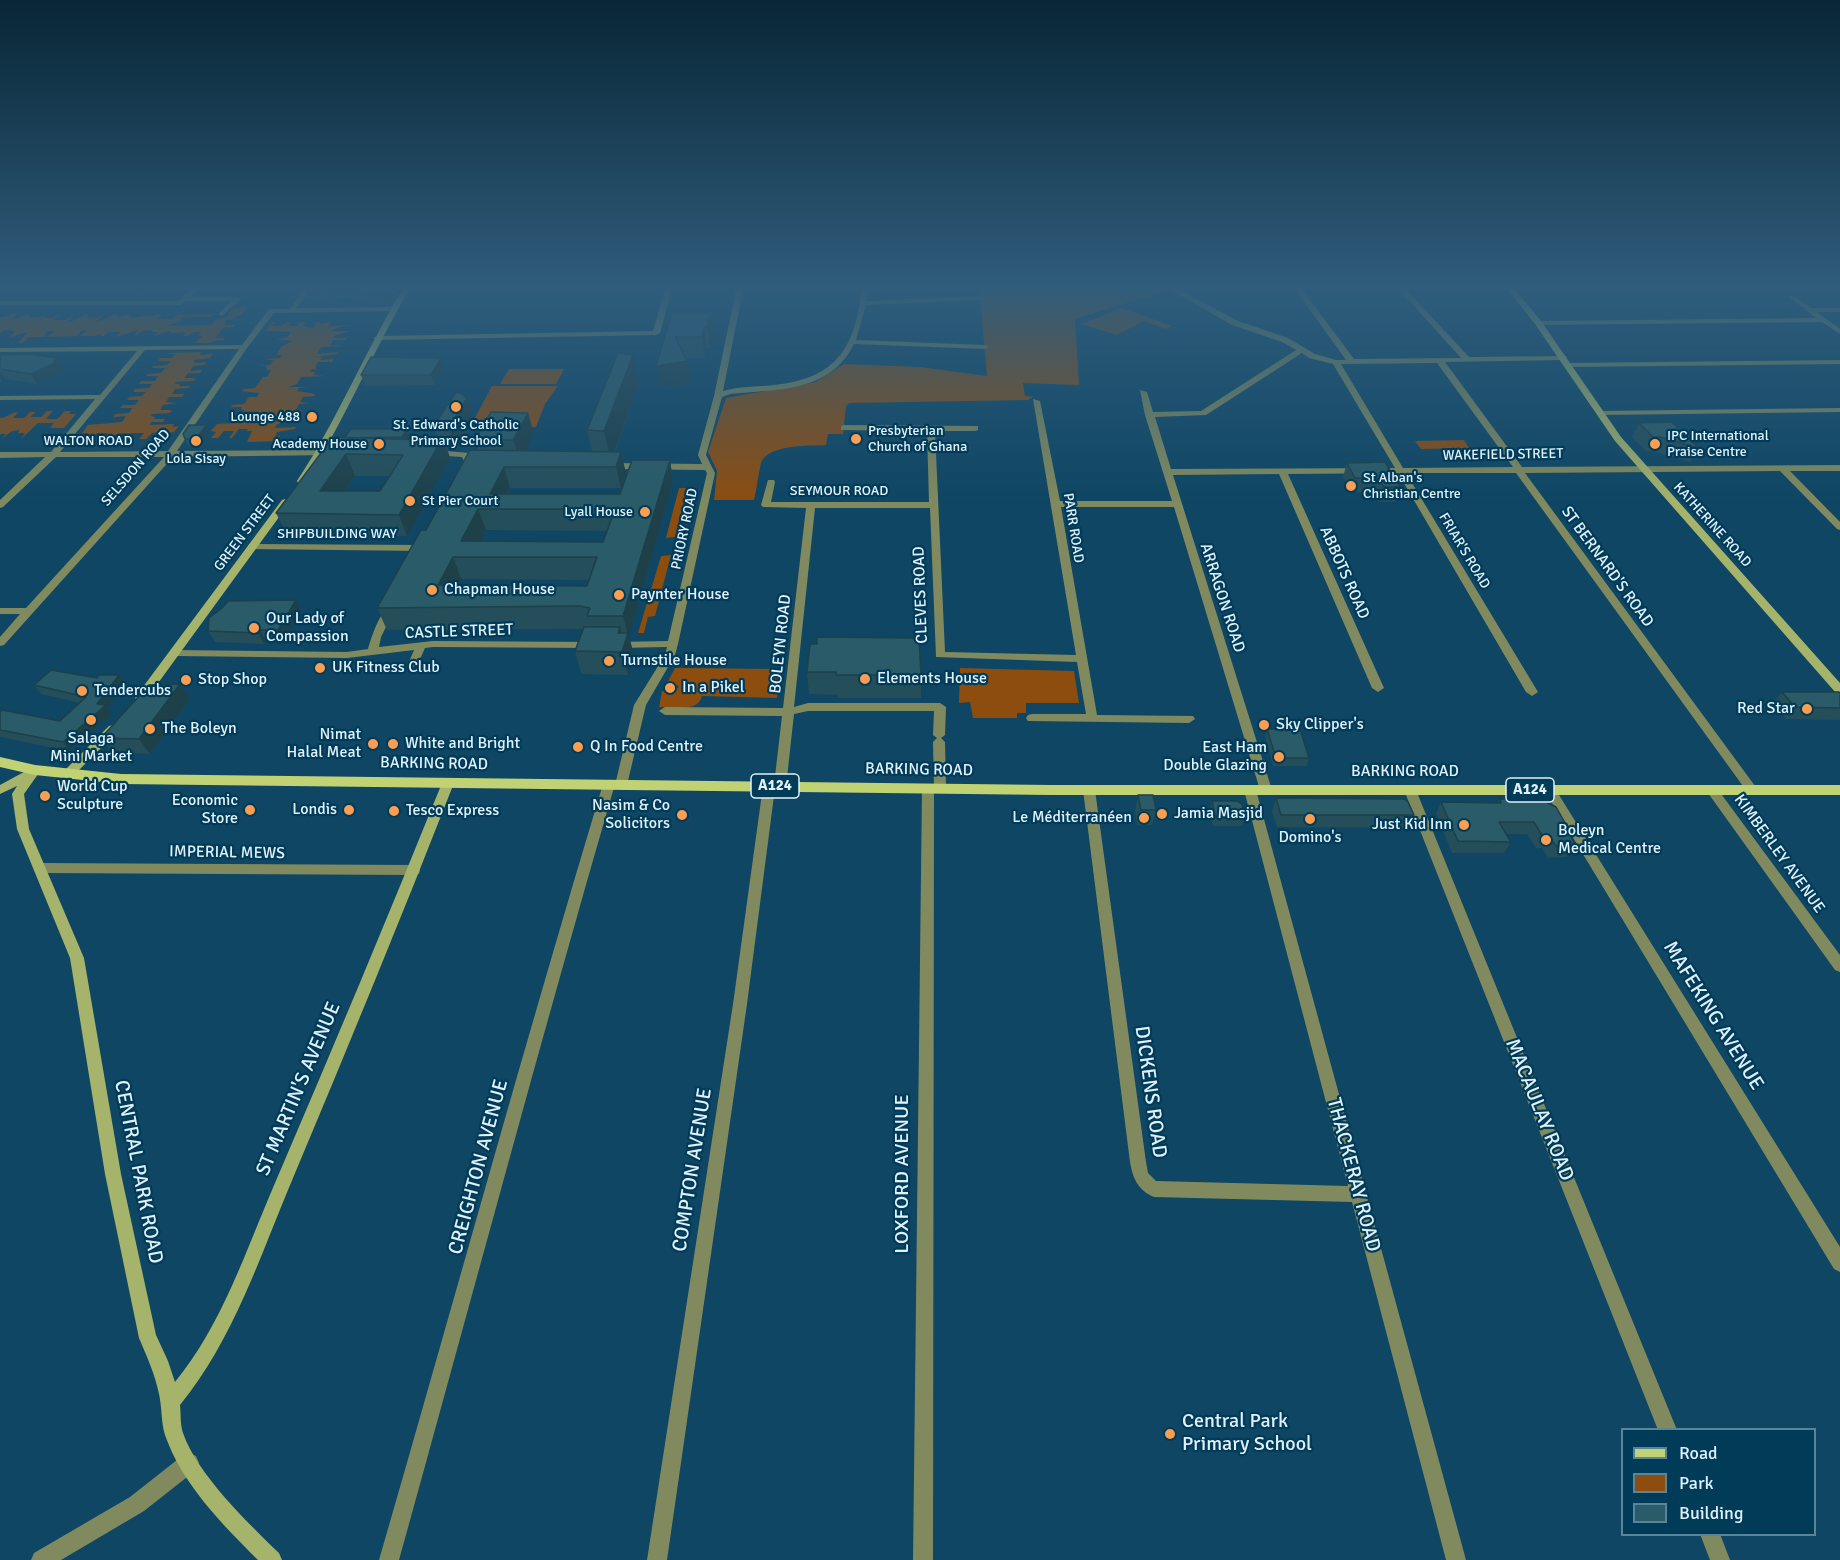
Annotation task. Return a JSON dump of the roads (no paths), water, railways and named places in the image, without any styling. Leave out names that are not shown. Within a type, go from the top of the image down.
[{"type":"main road","name":"GREEN STREET","points":[[134,707],[320,453],[367,358]]},
{"type":"main road","name":"KATHERINE ROAD","points":[[1562,358],[1618,440],[1840,690]]},
{"type":"main road","points":[[68,774],[121,722]]},
{"type":"main road","name":"BARKING ROAD","points":[[0,762],[35,770],[121,779],[1089,790],[1840,790]]},
{"type":"main road","points":[[0,790],[35,770]]},
{"type":"main road","name":"CENTRAL PARK ROAD","points":[[35,770],[18,794],[23,829],[77,958],[113,1174],[148,1338],[160,1359],[170,1402],[174,1433],[189,1463],[238,1527],[272,1560]]},
{"type":"main road","name":"ST MARTIN'S AVENUE","points":[[170,1402],[186,1385],[221,1325],[414,870],[448,783]]},
{"type":"street","points":[[0,505],[54,454],[134,358]]},
{"type":"street","name":"SELSDON ROAD","points":[[0,643],[171,454],[237,358]]},
{"type":"street","name":"PRIORY ROAD","points":[[615,785],[640,705],[658,677],[673,644],[711,473],[702,455],[726,358]]},
{"type":"street","points":[[718,396],[729,392],[815,378],[826,374],[841,358]]},
{"type":"street","points":[[1149,415],[1203,413],[1289,358]]},
{"type":"street","points":[[1318,358],[1336,363],[1439,360],[1840,362]]},
{"type":"street","points":[[1349,358],[1352,362]]},
{"type":"street","name":"ST BERNARD'S ROAD","points":[[1439,360],[1752,790]]},
{"type":"street","name":"FRIAR'S ROAD","points":[[1336,363],[1402,470],[1532,692]]},
{"type":"street","name":"ARRAGON ROAD","points":[[1143,392],[1266,790]]},
{"type":"street","points":[[0,398],[100,397]]},
{"type":"street","name":"PARR ROAD","points":[[1036,401],[1092,718]]},
{"type":"street","points":[[1600,413],[1840,410]]},
{"type":"street","points":[[844,428],[975,428]]},
{"type":"street","name":"CLEVES ROAD","points":[[931,428],[940,655],[1081,659]]},
{"type":"street","name":"WALTON ROAD","points":[[0,455],[339,453]]},
{"type":"street","points":[[427,453],[461,454],[468,458],[467,469]]},
{"type":"street","points":[[600,466],[707,467]]},
{"type":"street","name":"WAKEFIELD STREET","points":[[1167,472],[1642,467],[1840,468]]},
{"type":"street","points":[[1782,468],[1840,527]]},
{"type":"street","name":"ABBOTS ROAD","points":[[1282,470],[1378,688]]},
{"type":"street","name":"SEYMOUR ROAD","points":[[771,482],[766,505],[935,505]]},
{"type":"street","points":[[1056,504],[1176,504]]},
{"type":"street","name":"BOLEYN ROAD","points":[[775,786],[788,712],[811,505]]},
{"type":"street","points":[[416,561],[426,536]]},
{"type":"street","name":"SHIPBUILDING WAY","points":[[251,547],[423,548]]},
{"type":"street","points":[[373,652],[376,637],[395,601]]},
{"type":"street","points":[[0,611],[30,611]]},
{"type":"street","name":"CASTLE STREET","points":[[174,653],[347,655],[439,644],[673,644]]},
{"type":"street","points":[[413,664],[421,646]]},
{"type":"street","name":"LOXFORD AVENUE","points":[[788,712],[808,707],[940,708],[934,788],[925,1010],[923,1560]]},
{"type":"street","points":[[665,711],[788,712]]},
{"type":"street","points":[[1032,718],[1189,719]]},
{"type":"street","name":"CREIGHTON AVENUE","points":[[389,1560],[492,1199],[552,977],[615,785]]},
{"type":"street","name":"COMPTON AVENUE","points":[[657,1560],[738,1015],[775,786]]},
{"type":"street","name":"DICKENS ROAD","points":[[1089,790],[1138,1160],[1141,1179],[1145,1186],[1154,1190],[1359,1194]]},
{"type":"street","name":"THACKERAY ROAD","points":[[1250,790],[1456,1560]]},
{"type":"street","name":"MACAULAY ROAD","points":[[1410,790],[1667,1428]]},
{"type":"street","name":"MAFEKING AVENUE","points":[[1550,790],[1840,1263]]},
{"type":"street","name":"KIMBERLEY AVENUE","points":[[1712,790],[1840,966]]},
{"type":"street","name":"IMPERIAL MEWS","points":[[40,867],[414,870]]},
{"type":"street","points":[[41,1560],[105,1524],[155,1492],[189,1463]]},
{"type":"street","points":[[1711,1536],[1720,1560]]},
{"type":"place","name":"St. Edward's Catholic Primary School","points":[[456,407]]},
{"type":"place","name":"Lounge 488","points":[[312,417]]},
{"type":"place","name":"Presbyterian Church of Ghana","points":[[856,439]]},
{"type":"place","name":"Lola Sisay","points":[[196,441]]},
{"type":"place","name":"Academy House","points":[[379,444]]},
{"type":"place","name":"IPC International Praise Centre","points":[[1655,444]]},
{"type":"place","name":"St Alban's Christian Centre","points":[[1351,486]]},
{"type":"place","name":"St Pier Court","points":[[410,501]]},
{"type":"place","name":"Lyall House","points":[[645,512]]},
{"type":"place","name":"Chapman House","points":[[432,590]]},
{"type":"place","name":"Paynter House","points":[[619,595]]},
{"type":"place","name":"Our Lady of Compassion","points":[[254,628]]},
{"type":"place","name":"Turnstile House","points":[[609,661]]},
{"type":"place","name":"UK Fitness Club","points":[[320,668]]},
{"type":"place","name":"Elements House","points":[[865,679]]},
{"type":"place","name":"Stop Shop","points":[[186,680]]},
{"type":"place","name":"In a Pikel","points":[[670,688]]},
{"type":"place","name":"Tendercubs","points":[[82,691]]},
{"type":"place","name":"Red Star","points":[[1807,709]]},
{"type":"place","name":"Salaga Mini Market","points":[[91,720]]},
{"type":"place","name":"Sky Clipper's","points":[[1264,725]]},
{"type":"place","name":"The Boleyn","points":[[150,729]]},
{"type":"place","name":"Nimat Halal Meat","points":[[373,744]]},
{"type":"place","name":"White and Bright","points":[[393,744]]},
{"type":"place","name":"Q In Food Centre","points":[[578,747]]},
{"type":"place","name":"East Ham Double Glazing","points":[[1279,757]]},
{"type":"place","name":"World Cup Sculpture","points":[[45,796]]},
{"type":"place","name":"Economic Store","points":[[250,810]]},
{"type":"place","name":"Londis","points":[[349,810]]},
{"type":"place","name":"Tesco Express","points":[[394,811]]},
{"type":"place","name":"Jamia Masjid","points":[[1162,814]]},
{"type":"place","name":"Nasim & Co Solicitors","points":[[682,815]]},
{"type":"place","name":"Le Méditerranéen","points":[[1144,818]]},
{"type":"place","name":"Domino's","points":[[1310,819]]},
{"type":"place","name":"Just Kid Inn","points":[[1464,825]]},
{"type":"place","name":"Boleyn Medical Centre","points":[[1546,840]]},
{"type":"place","name":"Central Park Primary School","points":[[1170,1434]]}]
